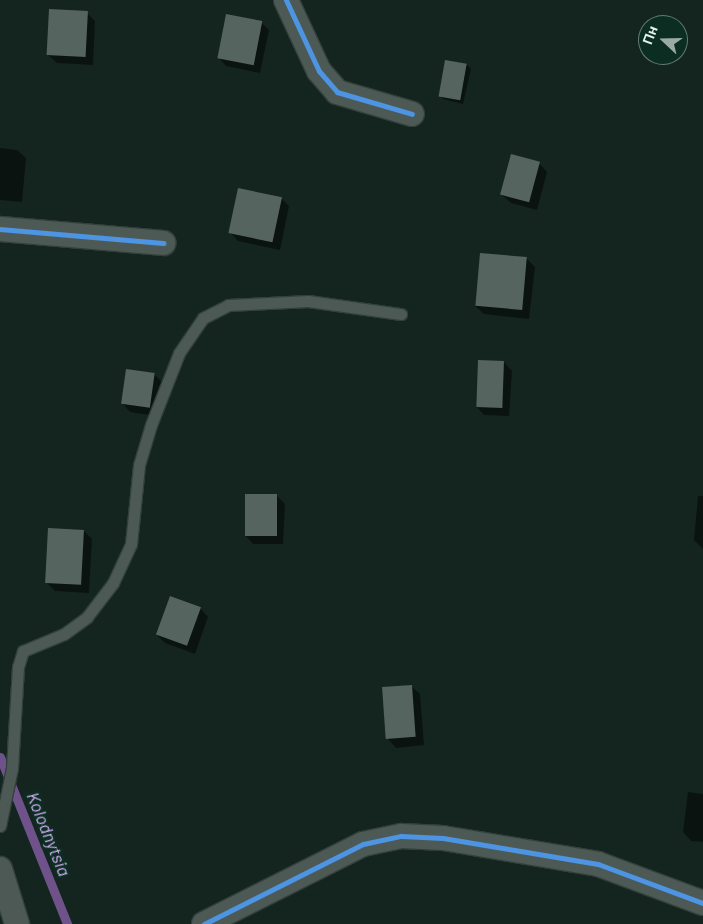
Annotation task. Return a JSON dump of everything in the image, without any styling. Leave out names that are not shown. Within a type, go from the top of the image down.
[{"type":"street","points":[[286,0],[319,72],[337,92],[412,114]]},
{"type":"street","points":[[0,229],[163,243]]},
{"type":"street","points":[[204,924],[363,844],[401,836],[443,838],[598,864],[703,903]]},
{"type":"street","points":[[0,869],[17,924]]},
{"type":"lane","points":[[1,823],[12,768],[18,668],[23,651],[64,634],[87,617],[113,583],[131,544],[139,465],[151,425],[179,353],[203,318],[228,304],[308,301],[401,314]]},
{"type":"building","points":[[49,9],[88,11],[86,57],[47,55]]},
{"type":"building","points":[[226,14],[262,21],[254,65],[217,58]]},
{"type":"building","points":[[445,60],[467,64],[460,100],[439,96]]},
{"type":"building","points":[[511,154],[540,162],[529,202],[500,195]]},
{"type":"building","points":[[238,188],[282,197],[272,242],[228,233]]},
{"type":"building","points":[[480,253],[527,257],[522,310],[475,306]]},
{"type":"building","points":[[478,360],[504,361],[502,408],[476,407]]},
{"type":"building","points":[[126,369],[155,373],[150,408],[121,404]]},
{"type":"building","points":[[245,494],[277,494],[277,536],[245,536]]},
{"type":"building","points":[[48,528],[84,530],[81,585],[45,583]]},
{"type":"building","points":[[170,596],[201,607],[187,646],[156,635]]},
{"type":"building","points":[[412,685],[416,737],[386,739],[382,687]]},
{"type":"waterway","name":"Kolodnytsia","points":[[0,757],[67,924]]},
{"type":"cycle path","points":[[286,0],[319,71],[337,92],[412,114]]},
{"type":"cycle path","points":[[0,229],[163,243]]},
{"type":"cycle path","points":[[204,924],[363,844],[401,836],[443,838],[598,864],[703,903]]}]
